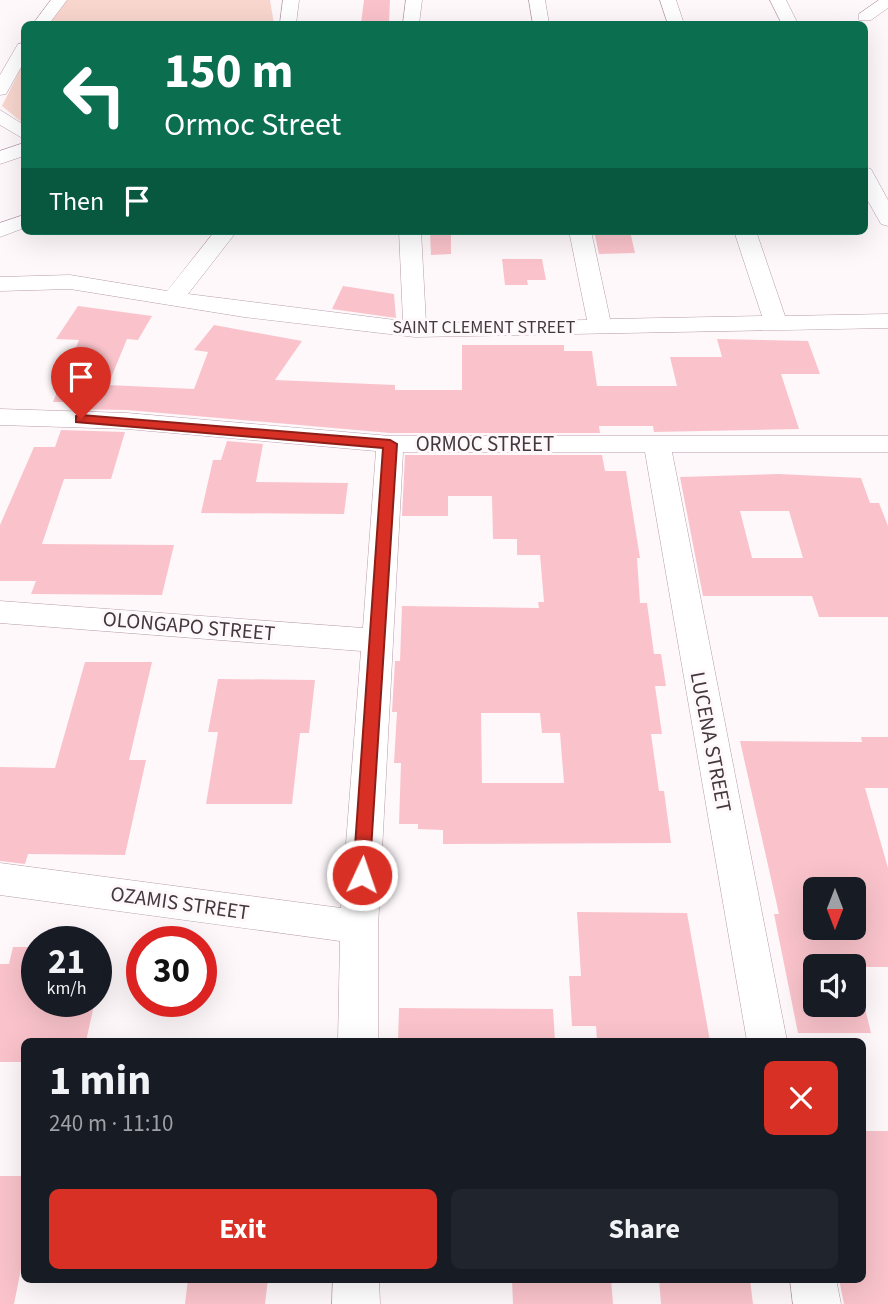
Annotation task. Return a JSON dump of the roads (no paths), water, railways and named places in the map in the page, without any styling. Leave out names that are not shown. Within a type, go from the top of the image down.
[{"type":"street","points":[[43,21],[59,0]]},
{"type":"street","points":[[288,21],[290,0]]},
{"type":"street","points":[[411,21],[414,0]]},
{"type":"street","points":[[537,0],[540,21]]},
{"type":"street","points":[[668,0],[675,21]]},
{"type":"street","points":[[778,0],[788,21]]},
{"type":"street","points":[[865,17],[888,1]]},
{"type":"street","points":[[0,90],[21,53]]},
{"type":"street","points":[[0,116],[21,131]]},
{"type":"street","points":[[0,158],[21,150]]},
{"type":"street","points":[[868,181],[888,220]]},
{"type":"street","points":[[0,231],[21,223]]},
{"type":"street","points":[[173,298],[223,235]]},
{"type":"street","points":[[410,235],[415,330]]},
{"type":"street","points":[[581,235],[600,327]]},
{"type":"street","points":[[746,235],[776,324]]},
{"type":"street","name":"SAINT CLEMENT STREET","points":[[0,284],[70,282],[331,322],[415,330],[888,321]]},
{"type":"street","name":"ORMOC STREET","points":[[0,417],[127,421],[390,444],[888,444]]},
{"type":"street","name":"LUCENA STREET","points":[[657,443],[766,1038]]},
{"type":"street","points":[[358,1038],[359,927],[390,444]]},
{"type":"street","name":"OLONGAPO STREET","points":[[0,612],[377,642]]},
{"type":"street","name":"OZAMIS STREET","points":[[0,879],[359,927]]},
{"type":"street","points":[[356,1283],[356,1304]]},
{"type":"street","points":[[814,1283],[817,1304]]}]
